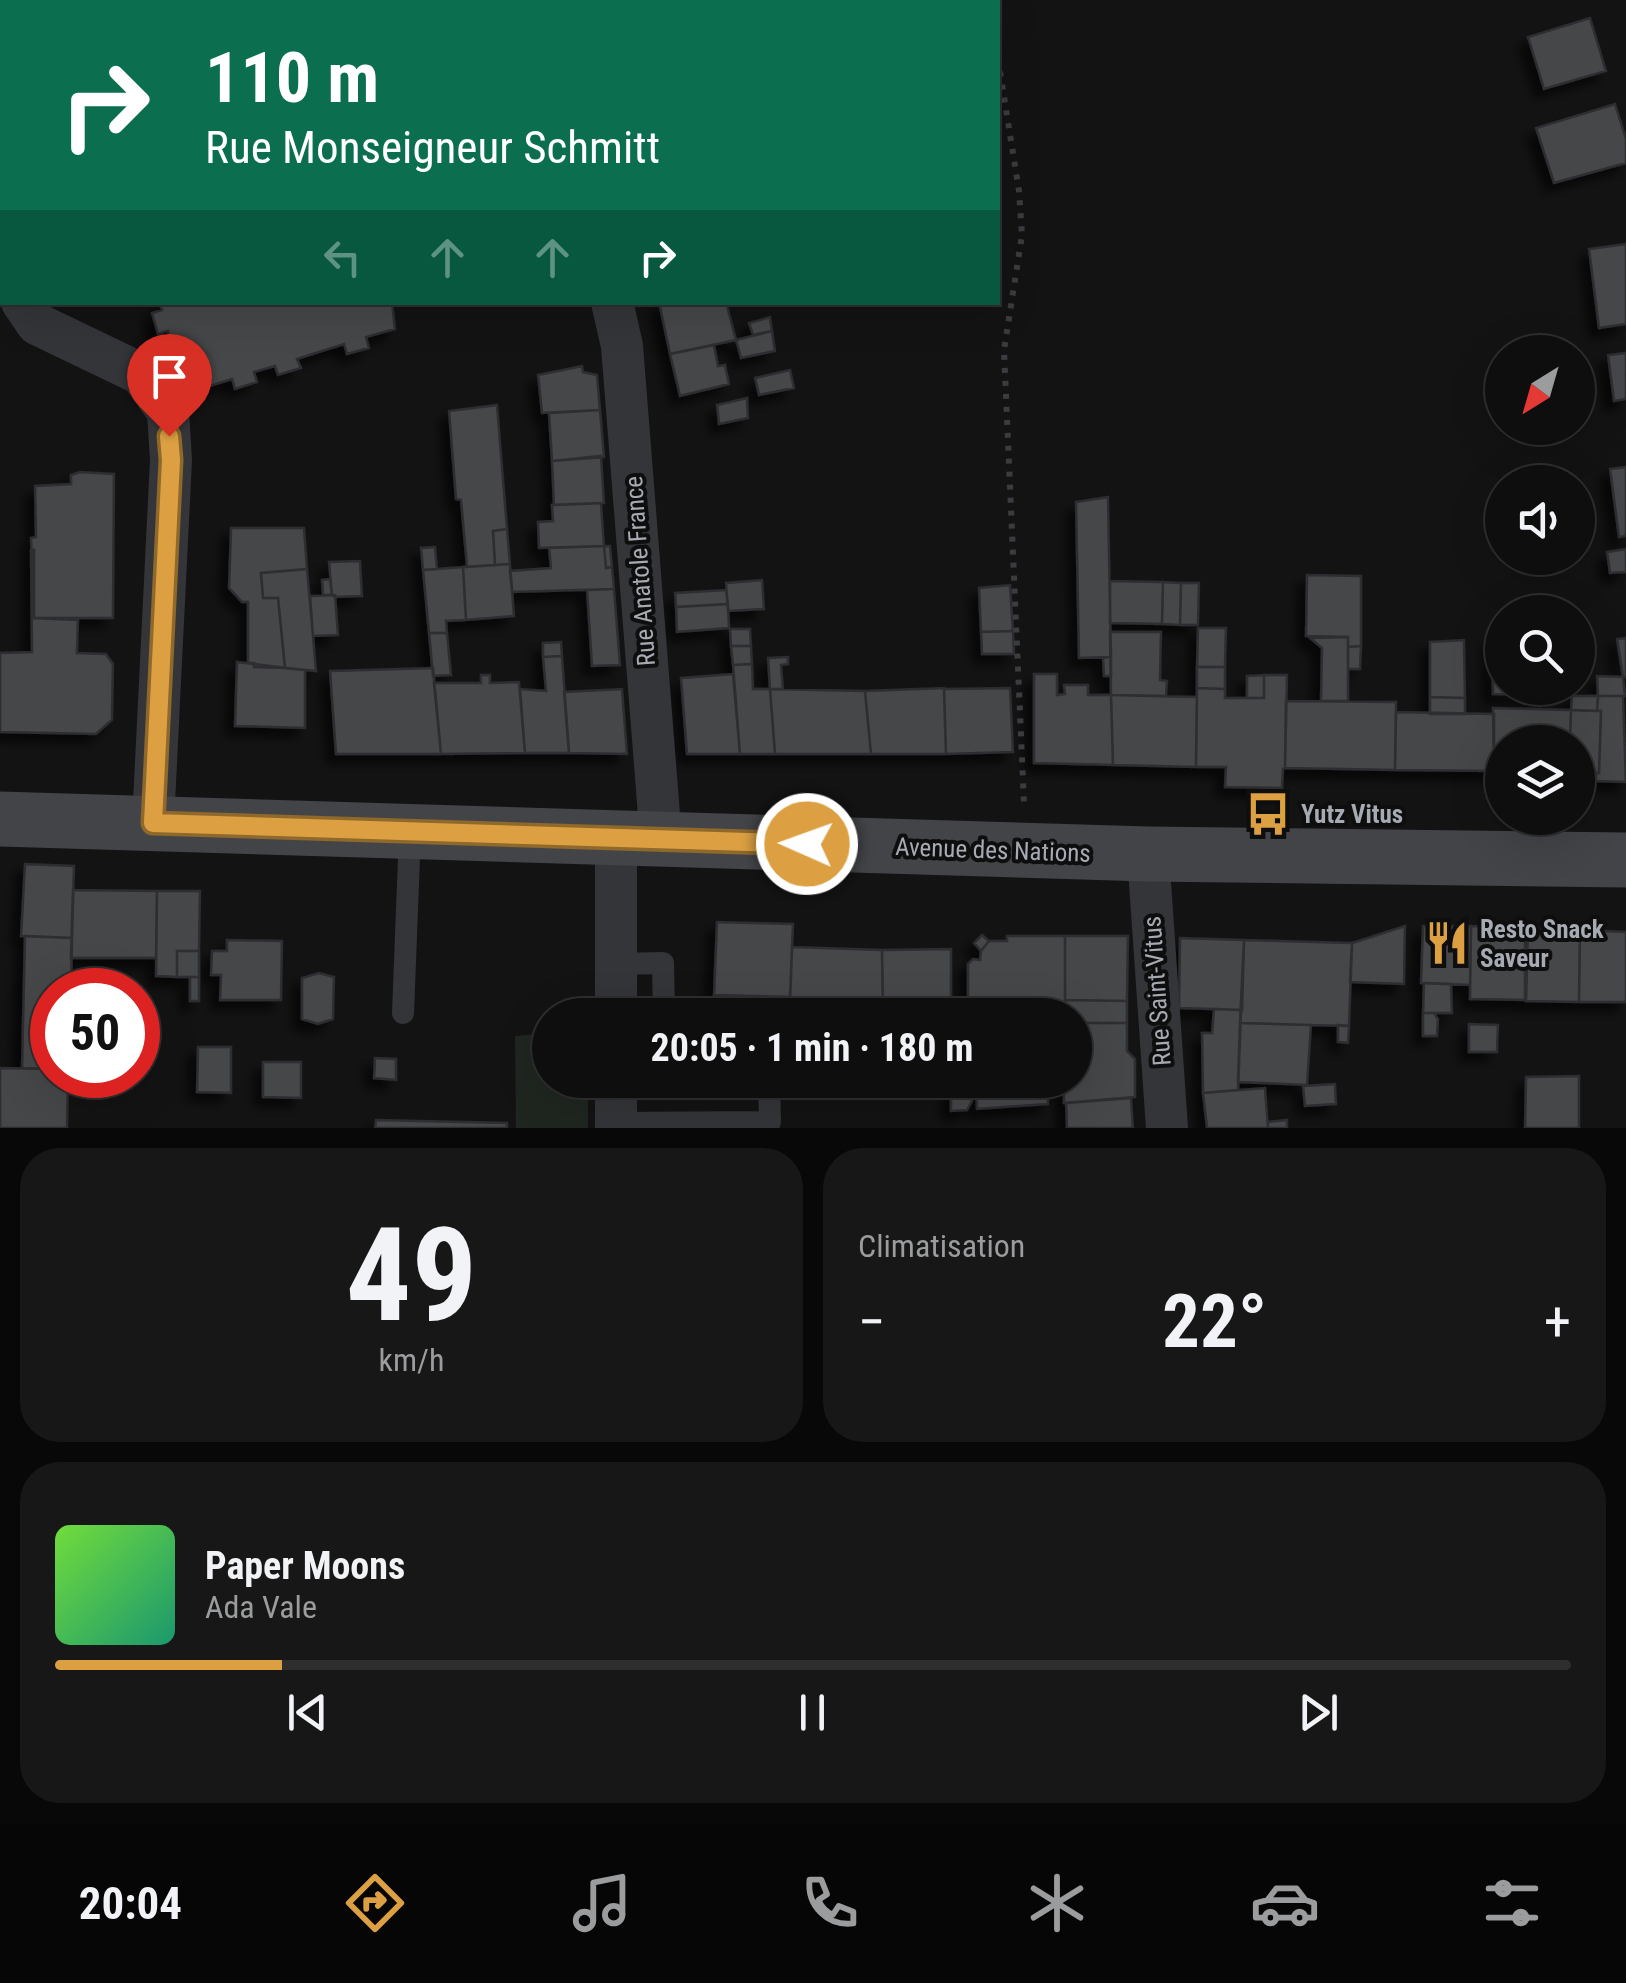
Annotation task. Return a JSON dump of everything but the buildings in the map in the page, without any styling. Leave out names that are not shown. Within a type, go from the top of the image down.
[{"type":"main road","name":"Avenue des Nations","points":[[0,818],[1148,854],[1626,860]]},
{"type":"street","points":[[24,305],[37,324],[141,374],[168,412],[171,460],[153,823]]},
{"type":"street","name":"Rue Anatole France","points":[[613,305],[622,346],[638,840],[616,964],[616,998]]},
{"type":"street","name":"Rue Saint-Vitus","points":[[1148,854],[1166,1128]]},
{"type":"street","points":[[616,1098],[616,1126]]},
{"type":"lane","points":[[403,1014],[410,832]]},
{"type":"lane","points":[[616,964],[663,964],[664,998]]},
{"type":"lane","points":[[616,1126],[770,1122],[770,1098]]},
{"type":"path","points":[[1000,72],[1022,234],[1004,350],[1027,850]]},
{"type":"shaded area","points":[[532,1035],[532,1098],[588,1098],[588,1128],[516,1128],[515,1036]]},
{"type":"place","name":"Yutz Vitus","points":[[1268,814]]},
{"type":"place","name":"Resto Snack Saveur","points":[[1447,943]]},
{"type":"route","points":[[169,436],[153,823],[807,844]]}]
